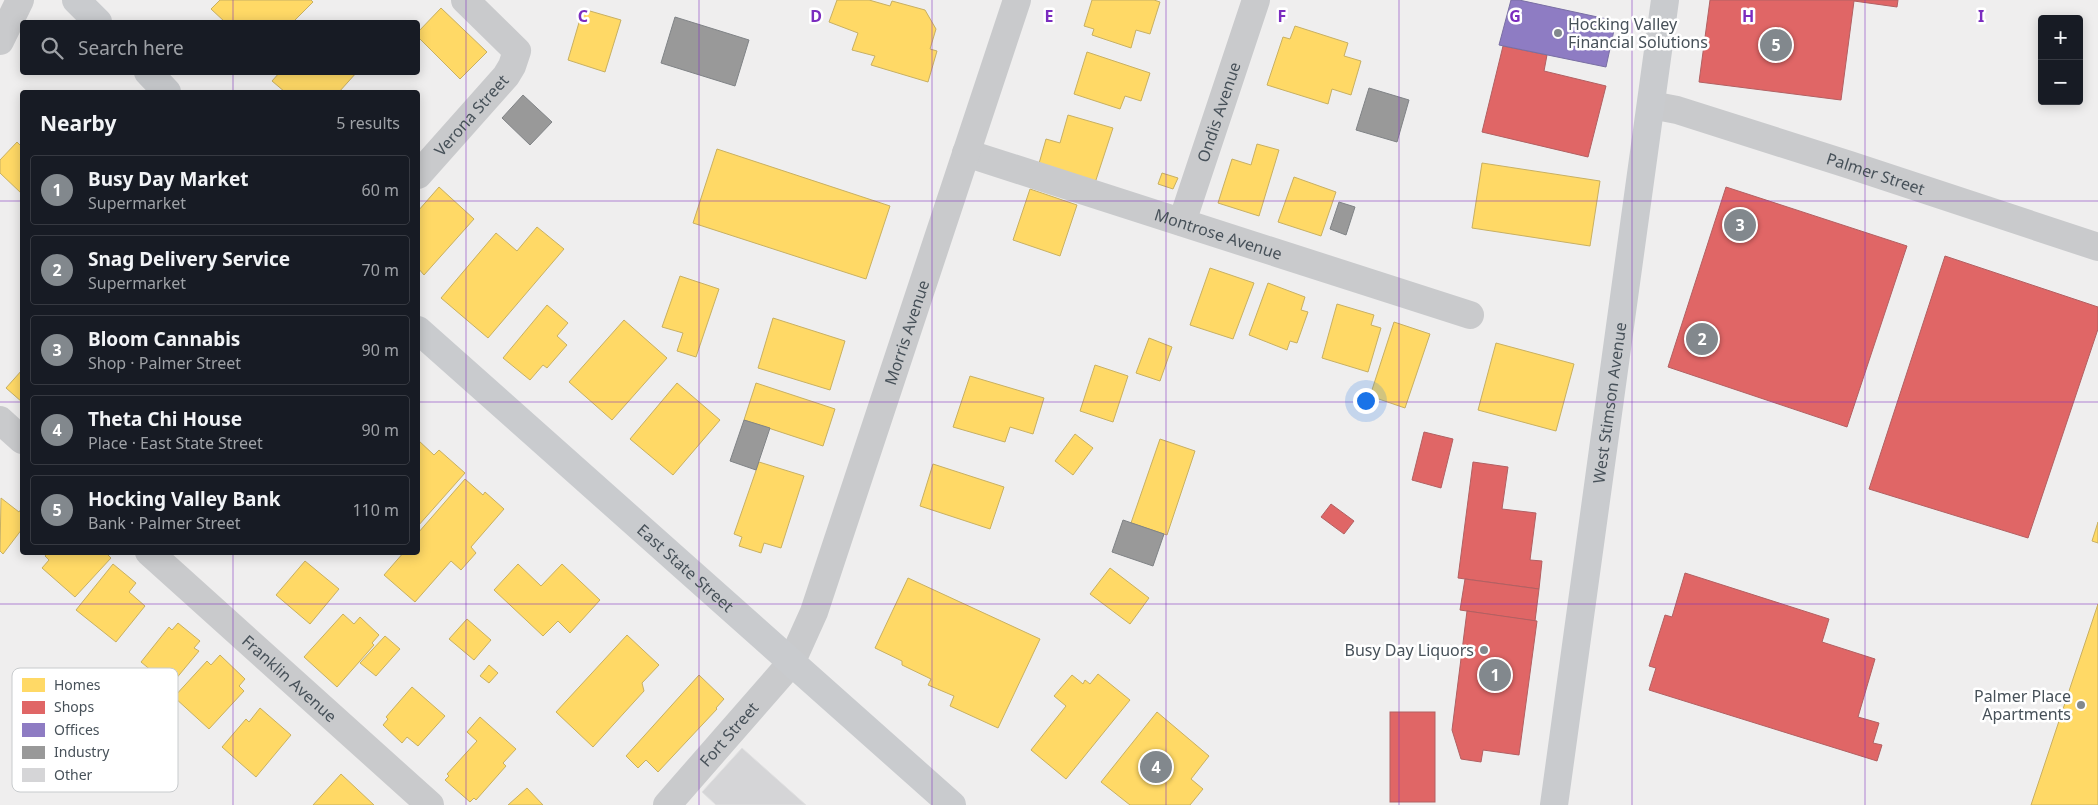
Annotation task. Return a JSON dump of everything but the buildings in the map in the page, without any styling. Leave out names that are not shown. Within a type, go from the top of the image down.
[{"type":"main road","points":[[76,0],[96,20]]},
{"type":"main road","name":"West Stimson Avenue","points":[[1554,805],[1665,0]]},
{"type":"main road","points":[[151,75],[165,90]]},
{"type":"main road","name":"East State Street","points":[[420,332],[952,805]]},
{"type":"street","points":[[0,40],[20,0]]},
{"type":"street","name":"Verona Street","points":[[420,173],[506,76],[512,66],[517,50],[465,0]]},
{"type":"street","name":"Morris Avenue","points":[[791,663],[814,612],[1017,0]]},
{"type":"street","name":"Ondis Avenue","points":[[1182,222],[1256,0]]},
{"type":"street","name":"Palmer Street","points":[[1651,105],[1677,110],[1813,153],[2098,247]]},
{"type":"street","name":"Montrose Avenue","points":[[966,153],[1470,315]]},
{"type":"street","points":[[0,420],[20,438]]},
{"type":"street","name":"Franklin Avenue","points":[[152,555],[430,805]]},
{"type":"street","name":"Fort Street","points":[[667,805],[791,663]]},
{"type":"place","name":"Hocking Valley Financial Solutions","points":[[1558,33]]},
{"type":"place","name":"Hocking Valley Bank","points":[[1776,45]]},
{"type":"place","name":"Bloom Cannabis","points":[[1740,225]]},
{"type":"place","name":"Snag Delivery Service","points":[[1702,339]]},
{"type":"place","name":"Busy Day Liquors","points":[[1484,650]]},
{"type":"place","name":"Busy Day Market","points":[[1495,675]]},
{"type":"place","name":"Palmer Place Apartments","points":[[2081,705]]},
{"type":"place","name":"Theta Chi House","points":[[1156,767]]}]
